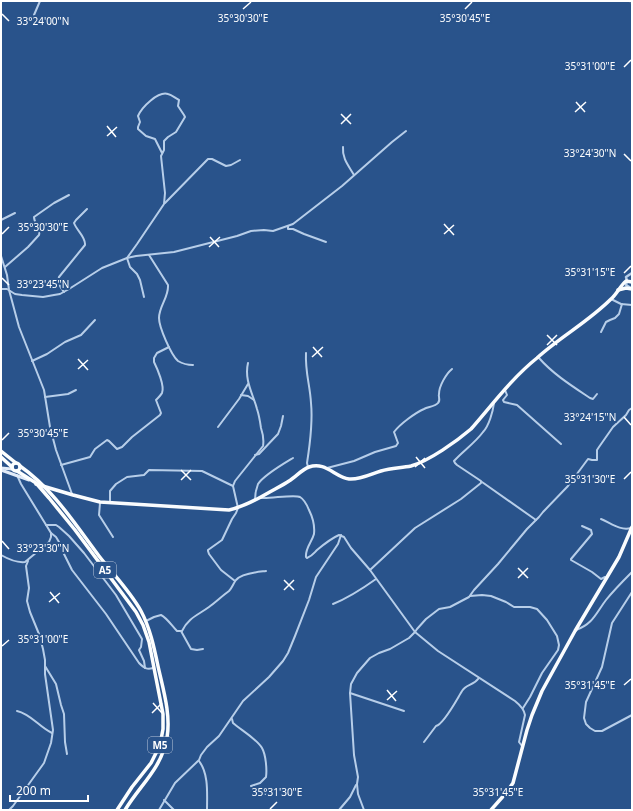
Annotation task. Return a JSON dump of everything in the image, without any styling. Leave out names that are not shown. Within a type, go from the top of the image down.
[{"type":"highway","name":"A5","points":[[1,451],[31,473],[46,487],[132,597],[146,621],[151,635],[156,668]]},
{"type":"highway","name":"A5","points":[[1,457],[14,470],[34,482],[49,498],[136,612],[143,625],[156,668]]},
{"type":"highway","points":[[16,463],[12,464],[14,470],[20,468],[20,466]]},
{"type":"highway","name":"M5","points":[[117,810],[152,763],[160,745],[163,729],[163,714],[156,668]]},
{"type":"highway","name":"M5","points":[[125,810],[159,762],[167,736],[167,705],[156,668]]},
{"type":"main road","points":[[1,469],[46,487],[100,502],[229,510],[238,508],[259,498],[289,481],[308,467],[319,466],[327,468],[340,476],[353,479],[386,470],[410,466],[432,455],[464,435],[527,366],[611,299],[622,284],[626,281],[632,282]]},
{"type":"main road","points":[[618,290],[631,288]]},
{"type":"main road","points":[[1,469],[14,470]]},
{"type":"main road","points":[[491,810],[511,787],[521,749],[532,715],[542,691],[575,631],[619,557],[632,528]]},
{"type":"street","points":[[34,15],[40,1]]},
{"type":"street","points":[[100,1],[108,1]]},
{"type":"street","points":[[162,153],[155,139],[146,136],[138,129],[140,122],[138,116],[155,97],[164,93],[170,94],[179,100],[178,107],[185,116],[176,132],[164,140],[164,150],[162,153],[162,170],[165,193],[164,204]]},
{"type":"street","points":[[1,289],[9,290],[17,294],[43,297],[54,295],[64,292],[102,268],[133,256],[174,252],[251,231],[273,231],[288,226],[298,221],[406,131]]},
{"type":"street","points":[[343,147],[345,160],[354,175]]},
{"type":"street","points":[[127,258],[164,204],[208,159],[212,159],[226,166],[240,160]]},
{"type":"street","points":[[4,268],[40,235],[40,230],[34,220],[34,217],[68,195]]},
{"type":"street","points":[[64,292],[58,280],[85,245],[85,241],[74,223],[87,209]]},
{"type":"street","points":[[1,220],[14,213]]},
{"type":"street","points":[[288,226],[288,229],[293,229],[326,242]]},
{"type":"street","points":[[149,255],[168,285],[168,290],[159,318],[163,334],[174,356],[186,365],[193,365]]},
{"type":"street","points":[[1,256],[19,327],[43,386],[52,435],[61,465],[73,495]]},
{"type":"street","points":[[127,258],[130,267],[137,274],[140,280],[144,297]]},
{"type":"street","points":[[631,288],[626,285],[626,277],[632,274]]},
{"type":"street","points":[[611,299],[622,304],[632,305]]},
{"type":"street","points":[[601,332],[606,322],[615,318],[619,314],[622,304]]},
{"type":"street","points":[[32,360],[47,354],[65,342],[81,335],[95,320]]},
{"type":"street","points":[[61,465],[90,457],[94,449],[107,440],[110,441],[115,448],[121,448],[161,413],[156,401],[163,392],[163,388],[154,358],[158,353],[169,347]]},
{"type":"street","points":[[306,353],[306,374],[311,404],[311,432],[307,463],[308,467]]},
{"type":"street","points":[[538,357],[561,378],[590,398],[593,399],[597,394]]},
{"type":"street","points":[[235,581],[221,570],[208,554],[208,550],[222,540],[238,508],[234,486],[238,475],[262,446],[263,440],[257,408],[248,384],[248,363]]},
{"type":"street","points":[[327,468],[354,461],[375,452],[396,446],[398,441],[394,432],[398,426],[419,411],[436,405],[439,402],[440,400],[438,395],[443,381],[448,372],[452,370]]},
{"type":"street","points":[[218,428],[248,384]]},
{"type":"street","points":[[45,397],[68,394],[76,390]]},
{"type":"street","points":[[505,390],[507,395],[503,400],[504,402],[517,405],[561,444]]},
{"type":"street","points":[[241,396],[248,396],[254,401]]},
{"type":"street","points":[[494,403],[493,410],[483,433],[454,461],[457,465],[536,520]]},
{"type":"street","points":[[364,810],[358,794],[358,777],[354,755],[350,693],[353,678],[357,672],[374,655],[397,646],[409,638],[426,619],[439,609],[450,607],[465,600],[527,529],[568,486],[588,458],[597,460],[598,447],[613,427],[632,408]]},
{"type":"street","points":[[255,455],[259,454],[278,434],[283,416]]},
{"type":"street","points":[[255,500],[259,482],[264,477],[293,458]]},
{"type":"street","points":[[1,555],[17,562],[22,563],[28,561],[49,542],[51,537],[46,525],[14,470]]},
{"type":"street","points":[[110,502],[110,491],[116,484],[127,478],[144,475],[149,470],[202,471],[234,486]]},
{"type":"street","points":[[370,570],[413,530],[461,499],[482,482]]},
{"type":"street","points":[[259,498],[295,496],[302,498],[313,518],[314,524],[313,536],[305,554],[307,558],[311,557],[318,549],[336,536],[341,535]]},
{"type":"street","points":[[100,502],[99,514],[113,538]]},
{"type":"street","points":[[601,519],[622,528],[632,528]]},
{"type":"street","points":[[46,525],[56,525],[69,536],[116,595],[142,640],[139,650],[144,661],[145,668]]},
{"type":"street","points":[[582,526],[591,530],[592,534],[571,560],[601,579],[608,575]]},
{"type":"street","points":[[50,533],[56,537],[59,542],[72,570],[106,614],[143,667],[150,669],[156,668]]},
{"type":"street","points":[[341,535],[370,570],[415,632],[438,651],[515,701],[523,708],[525,715],[519,742],[522,747],[521,749]]},
{"type":"street","points":[[159,810],[178,779],[198,760],[219,736],[243,701],[269,677],[283,661],[295,636],[316,577],[338,544],[341,535]]},
{"type":"street","points":[[84,553],[89,549]]},
{"type":"street","points":[[9,810],[44,763],[51,743],[52,733],[45,674],[45,660],[39,634],[27,601],[29,588],[26,566],[28,561]]},
{"type":"street","points":[[181,632],[193,618],[229,591],[239,577],[266,571]]},
{"type":"street","points":[[575,631],[584,627],[592,620],[607,599],[632,572]]},
{"type":"street","points":[[333,604],[341,601],[376,579]]},
{"type":"street","points":[[632,592],[612,623],[602,667],[586,702],[584,718],[586,724],[590,728],[595,731],[602,731],[632,715]]},
{"type":"street","points":[[469,596],[491,596],[514,606],[537,609],[555,630],[559,642],[559,648],[542,673],[523,708]]},
{"type":"street","points":[[146,621],[161,615],[177,631],[181,632],[192,649],[203,649]]},
{"type":"street","points":[[45,665],[56,684],[64,714],[67,754]]},
{"type":"street","points":[[424,742],[436,726],[439,725],[444,719],[463,688],[474,683],[479,678]]},
{"type":"street","points":[[350,693],[404,711]]},
{"type":"street","points":[[16,711],[22,712],[52,733]]},
{"type":"street","points":[[232,718],[233,722],[263,749],[266,777],[260,783],[251,786],[266,794]]},
{"type":"street","points":[[198,760],[206,779],[206,810]]},
{"type":"street","points":[[339,810],[357,784]]},
{"type":"street","points":[[164,800],[174,810]]}]
